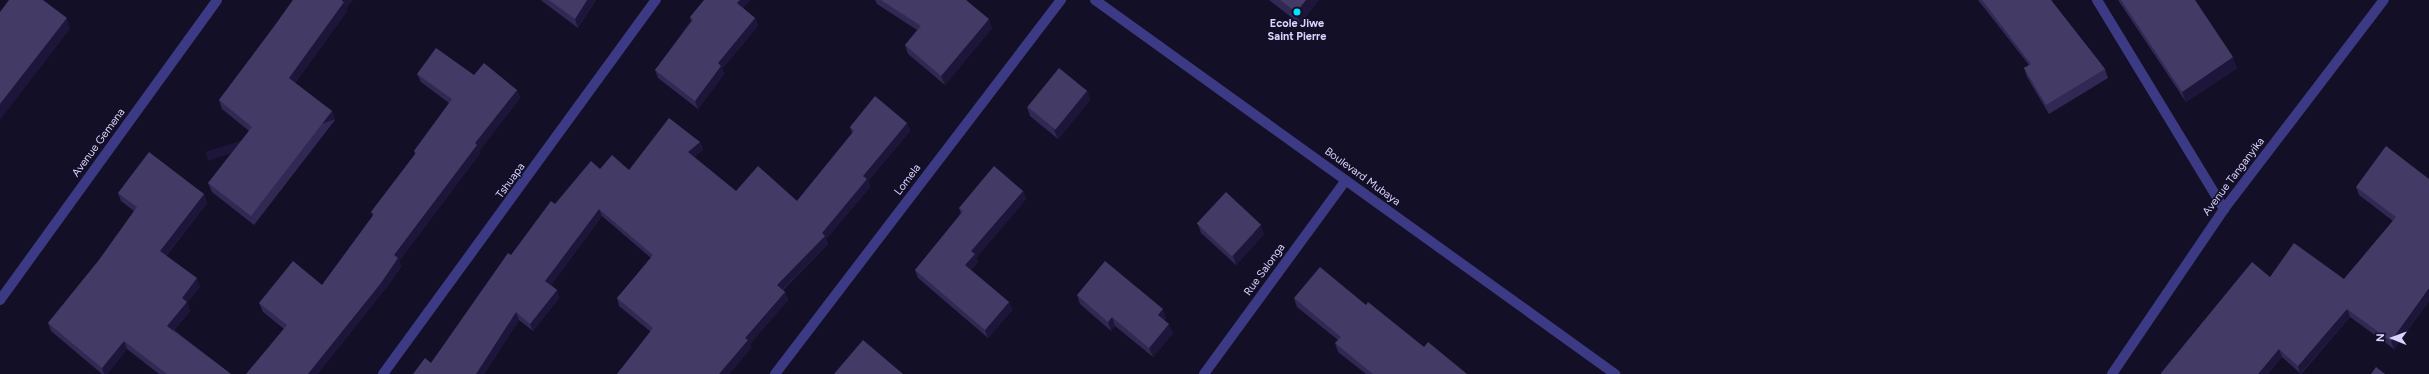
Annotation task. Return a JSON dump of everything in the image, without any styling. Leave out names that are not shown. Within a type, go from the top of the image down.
[{"type":"street","name":"Avenue Gemena","points":[[0,300],[217,0]]},
{"type":"street","name":"Tshuapa","points":[[383,374],[656,0]]},
{"type":"street","name":"Lomela","points":[[775,374],[1061,0]]},
{"type":"street","name":"Boulevard Mubaya","points":[[1095,0],[1615,374]]},
{"type":"street","points":[[2097,0],[2224,209]]},
{"type":"street","name":"Avenue Tanganyika","points":[[2112,374],[2224,209],[2384,0]]},
{"type":"street","name":"Rue Salonga","points":[[1204,374],[1346,180]]},
{"type":"building","points":[[9,0],[43,0],[67,18],[0,104],[0,12]]},
{"type":"building","points":[[293,0],[342,0],[344,2],[289,78],[332,111],[251,216],[208,183],[252,127],[219,100]]},
{"type":"building","points":[[549,0],[587,0],[575,19]]},
{"type":"building","points":[[704,0],[740,0],[737,3],[755,18],[718,63],[721,66],[695,101],[655,70],[693,20],[690,17]]},
{"type":"building","points":[[881,0],[966,0],[989,19],[941,76],[905,45],[921,26]]},
{"type":"building","points":[[1280,0],[1306,0],[1296,12]]},
{"type":"building","points":[[1982,0],[2051,0],[2105,69],[2046,105],[2024,68],[2031,64]]},
{"type":"building","points":[[2121,0],[2195,0],[2233,57],[2182,92]]},
{"type":"building","points":[[436,48],[474,75],[484,63],[517,90],[475,143],[477,145],[394,255],[398,258],[381,283],[308,374],[246,374],[287,325],[259,303],[293,261],[322,285],[374,214],[371,212],[416,153],[414,151],[452,99],[417,74]]},
{"type":"building","points":[[1059,68],[1087,91],[1056,130],[1028,107]]},
{"type":"building","points":[[875,96],[907,123],[863,176],[867,179],[822,233],[825,236],[777,285],[785,292],[745,338],[748,340],[719,374],[617,374],[653,328],[617,298],[653,255],[599,209],[545,281],[557,290],[530,324],[516,312],[476,374],[413,374],[425,358],[431,363],[508,253],[511,255],[551,201],[555,204],[591,161],[600,169],[612,155],[629,170],[669,118],[700,142],[688,152],[736,191],[758,166],[797,201],[854,131],[850,127]]},
{"type":"building","points":[[2386,146],[2429,179],[2429,288],[2391,341],[2347,309],[2298,366],[2279,349],[2258,374],[2162,374],[2161,373],[2252,262],[2270,277],[2294,243],[2344,279],[2396,217],[2356,187]]},
{"type":"building","points":[[149,152],[204,194],[160,251],[197,278],[182,298],[187,302],[167,326],[231,374],[167,374],[124,341],[102,368],[48,323],[99,260],[137,207],[118,193]]},
{"type":"building","points":[[994,166],[1023,191],[971,251],[975,254],[965,265],[1009,302],[985,330],[915,270],[963,211],[959,208]]},
{"type":"building","points":[[1226,192],[1261,225],[1232,256],[1197,223]]},
{"type":"building","points":[[1105,261],[1163,309],[1158,315],[1169,324],[1149,348],[1112,317],[1108,322],[1077,295]]},
{"type":"building","points":[[1320,267],[1366,305],[1368,302],[1424,347],[1428,342],[1467,374],[1373,374],[1335,343],[1341,337],[1294,298]]},
{"type":"building","points":[[863,340],[903,374],[834,374]]},
{"type":"building","points":[[2376,367],[2385,374],[2371,374]]},
{"type":"place","name":"Ecole Jiwe Saint Pierre","points":[[1297,12]]}]
